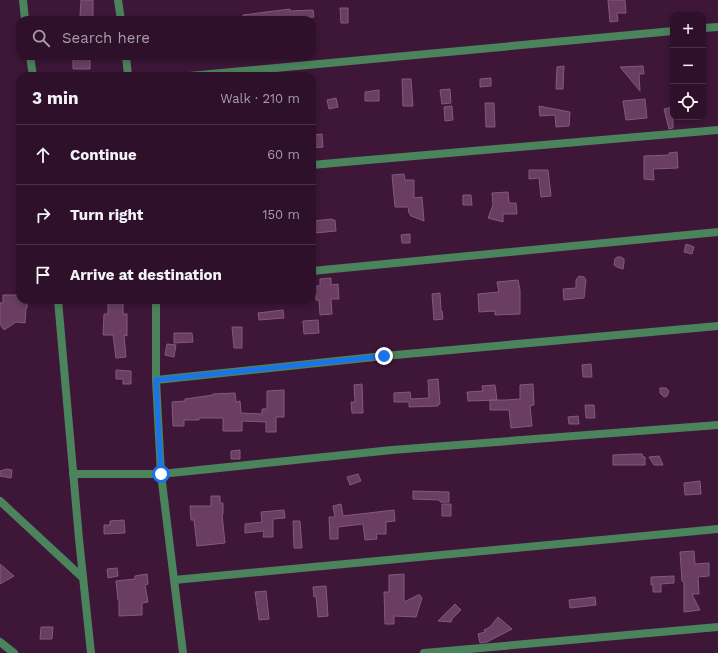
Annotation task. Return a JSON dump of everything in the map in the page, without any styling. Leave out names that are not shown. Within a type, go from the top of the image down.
[{"type":"street","points":[[23,0],[25,16]]},
{"type":"street","points":[[118,0],[120,16]]},
{"type":"street","points":[[706,28],[718,27]]},
{"type":"street","points":[[231,72],[670,31]]},
{"type":"street","points":[[31,60],[32,72]]},
{"type":"street","points":[[126,60],[128,72]]},
{"type":"street","points":[[316,165],[718,130]]},
{"type":"street","points":[[316,271],[718,232]]},
{"type":"street","points":[[58,304],[90,653]]},
{"type":"street","points":[[156,304],[156,380],[161,474],[183,653]]},
{"type":"street","points":[[156,380],[384,356],[718,326]]},
{"type":"street","points":[[73,474],[161,474],[392,450],[718,425]]},
{"type":"street","points":[[0,501],[83,578]]},
{"type":"street","points":[[174,580],[718,529]]},
{"type":"street","points":[[424,653],[718,627]]},
{"type":"street","points":[[0,642],[14,653]]},
{"type":"building","points":[[81,0],[93,0],[93,16],[80,16]]},
{"type":"building","points":[[608,0],[625,0],[626,13],[617,13],[618,21],[610,22]]},
{"type":"building","points":[[340,8],[348,8],[348,23],[341,23]]},
{"type":"building","points":[[290,9],[290,11],[313,10],[314,16],[243,16]]},
{"type":"building","points":[[73,60],[90,60],[90,69],[73,69]]},
{"type":"building","points":[[564,66],[563,89],[556,89],[557,67]]},
{"type":"building","points":[[643,66],[644,74],[639,74],[640,91],[620,67]]},
{"type":"building","points":[[491,78],[491,86],[480,87],[480,79]]},
{"type":"building","points":[[402,79],[411,79],[413,106],[403,106]]},
{"type":"building","points":[[450,89],[451,103],[442,104],[440,90]]},
{"type":"building","points":[[379,90],[379,101],[365,101],[365,92]]},
{"type":"building","points":[[336,98],[338,107],[329,109],[327,100]]},
{"type":"building","points":[[645,99],[647,118],[626,120],[623,101]]},
{"type":"building","points":[[485,103],[494,103],[495,127],[486,127]]},
{"type":"building","points":[[452,106],[453,120],[445,121],[444,107]]},
{"type":"building","points":[[539,106],[570,112],[569,126],[556,127],[555,115],[540,116]]},
{"type":"building","points":[[670,108],[670,120],[673,120],[673,128],[669,129],[664,109]]},
{"type":"building","points":[[322,134],[323,147],[316,148],[316,135]]},
{"type":"building","points":[[677,152],[678,168],[653,169],[654,180],[644,179],[644,156],[669,155],[669,153]]},
{"type":"building","points":[[529,170],[548,170],[551,196],[541,197],[539,178],[529,179]]},
{"type":"building","points":[[404,174],[405,180],[414,180],[414,198],[422,197],[424,221],[411,216],[408,207],[395,207],[392,175]]},
{"type":"building","points":[[508,192],[509,203],[516,203],[517,214],[503,214],[503,222],[488,218],[493,205],[492,193]]},
{"type":"building","points":[[463,195],[471,195],[472,205],[463,205]]},
{"type":"building","points":[[335,220],[336,231],[316,233],[316,221]]},
{"type":"building","points":[[410,234],[410,243],[402,243],[401,235]]},
{"type":"building","points":[[686,244],[694,247],[692,254],[684,252]]},
{"type":"building","points":[[617,257],[624,259],[623,269],[614,265]]},
{"type":"building","points":[[579,276],[584,277],[586,280],[584,298],[564,300],[563,289],[576,288],[576,280]]},
{"type":"building","points":[[331,278],[331,285],[338,284],[339,299],[331,299],[332,314],[320,315],[319,300],[316,300],[316,286],[320,286],[320,279]]},
{"type":"building","points":[[518,280],[520,290],[520,314],[495,315],[495,311],[479,312],[478,294],[499,292],[497,282]]},
{"type":"building","points":[[440,293],[443,319],[434,320],[432,294]]},
{"type":"building","points":[[3,295],[16,295],[16,304],[27,304],[25,323],[16,322],[4,330],[0,324],[0,303],[3,303]]},
{"type":"building","points":[[108,304],[123,304],[123,314],[127,314],[127,336],[124,335],[126,357],[116,358],[113,335],[103,335],[104,314],[108,314]]},
{"type":"building","points":[[283,310],[284,318],[259,320],[258,313]]},
{"type":"building","points":[[318,320],[319,333],[304,334],[303,321]]},
{"type":"building","points":[[232,327],[242,327],[242,348],[234,348]]},
{"type":"building","points":[[174,333],[192,333],[193,342],[174,343]]},
{"type":"building","points":[[167,344],[176,345],[174,357],[165,355]]},
{"type":"building","points":[[591,364],[592,377],[583,377],[582,365]]},
{"type":"building","points":[[116,370],[131,371],[131,384],[123,384],[123,379],[116,379]]},
{"type":"building","points":[[438,379],[440,404],[438,404],[438,406],[409,407],[409,402],[394,402],[394,393],[410,392],[411,399],[429,398],[428,380]]},
{"type":"building","points":[[362,384],[363,413],[352,413],[351,402],[355,402],[354,385]]},
{"type":"building","points":[[533,384],[534,405],[530,406],[532,426],[511,428],[509,410],[490,410],[490,400],[520,399],[520,385]]},
{"type":"building","points":[[495,385],[497,400],[468,401],[467,392],[483,391],[482,386]]},
{"type":"building","points":[[660,388],[666,388],[669,391],[667,396],[664,397],[660,393]]},
{"type":"building","points":[[284,390],[284,417],[276,417],[276,432],[266,432],[266,422],[242,421],[242,431],[223,431],[223,418],[199,418],[199,420],[184,420],[184,426],[173,426],[172,402],[185,401],[185,399],[213,394],[235,393],[236,402],[240,401],[241,413],[262,414],[262,409],[267,409],[267,391]]},
{"type":"building","points":[[585,405],[594,405],[595,418],[586,418]]},
{"type":"building","points":[[578,416],[579,424],[569,424],[568,417]]},
{"type":"building","points":[[240,450],[240,459],[231,459],[231,451]]},
{"type":"building","points":[[642,454],[643,457],[645,457],[645,465],[613,465],[613,455]]},
{"type":"building","points":[[659,456],[663,465],[654,465],[649,457]]},
{"type":"building","points":[[7,469],[12,470],[11,478],[0,476],[0,471]]},
{"type":"building","points":[[358,474],[361,481],[350,485],[347,477]]},
{"type":"building","points":[[700,481],[701,494],[685,495],[684,483]]},
{"type":"building","points":[[413,491],[449,492],[449,502],[440,502],[440,500],[413,499]]},
{"type":"building","points":[[211,496],[220,496],[220,503],[223,503],[222,514],[225,543],[197,546],[194,520],[191,520],[190,506],[211,506]]},
{"type":"building","points":[[341,504],[343,516],[394,510],[395,521],[386,522],[386,534],[376,534],[377,539],[365,540],[363,524],[338,527],[338,539],[330,539],[329,517],[335,517],[333,506]]},
{"type":"building","points":[[442,504],[451,504],[451,516],[442,516]]},
{"type":"building","points":[[284,510],[285,518],[273,519],[273,537],[263,537],[264,531],[245,533],[245,524],[262,522],[261,512]]},
{"type":"building","points":[[124,520],[125,533],[104,534],[104,525],[110,525],[110,521]]},
{"type":"building","points":[[293,521],[300,521],[302,548],[294,548]]},
{"type":"building","points":[[694,551],[695,564],[709,563],[709,576],[698,577],[699,594],[692,594],[700,610],[684,612],[684,582],[682,581],[680,552]]},
{"type":"building","points":[[0,564],[14,576],[0,584]]},
{"type":"building","points":[[117,568],[118,576],[108,578],[107,569]]},
{"type":"building","points":[[147,574],[148,584],[145,585],[148,602],[142,603],[142,615],[119,616],[119,600],[116,581],[135,579],[135,576]]},
{"type":"building","points":[[404,574],[404,602],[418,595],[422,598],[416,617],[394,616],[394,624],[385,624],[384,592],[389,592],[389,575]]},
{"type":"building","points":[[674,576],[674,583],[661,584],[661,592],[653,592],[651,577]]},
{"type":"building","points":[[326,586],[328,616],[318,617],[316,596],[314,597],[313,587]]},
{"type":"building","points":[[266,591],[269,619],[259,620],[255,592]]},
{"type":"building","points":[[595,597],[596,605],[570,608],[569,600]]},
{"type":"building","points":[[455,604],[461,610],[451,622],[438,621]]},
{"type":"building","points":[[498,617],[512,629],[487,642],[480,643],[478,634],[485,632],[484,630],[490,627]]},
{"type":"building","points":[[41,627],[53,627],[52,639],[40,639]]},
{"type":"route","points":[[161,474],[156,380],[384,356]]}]
